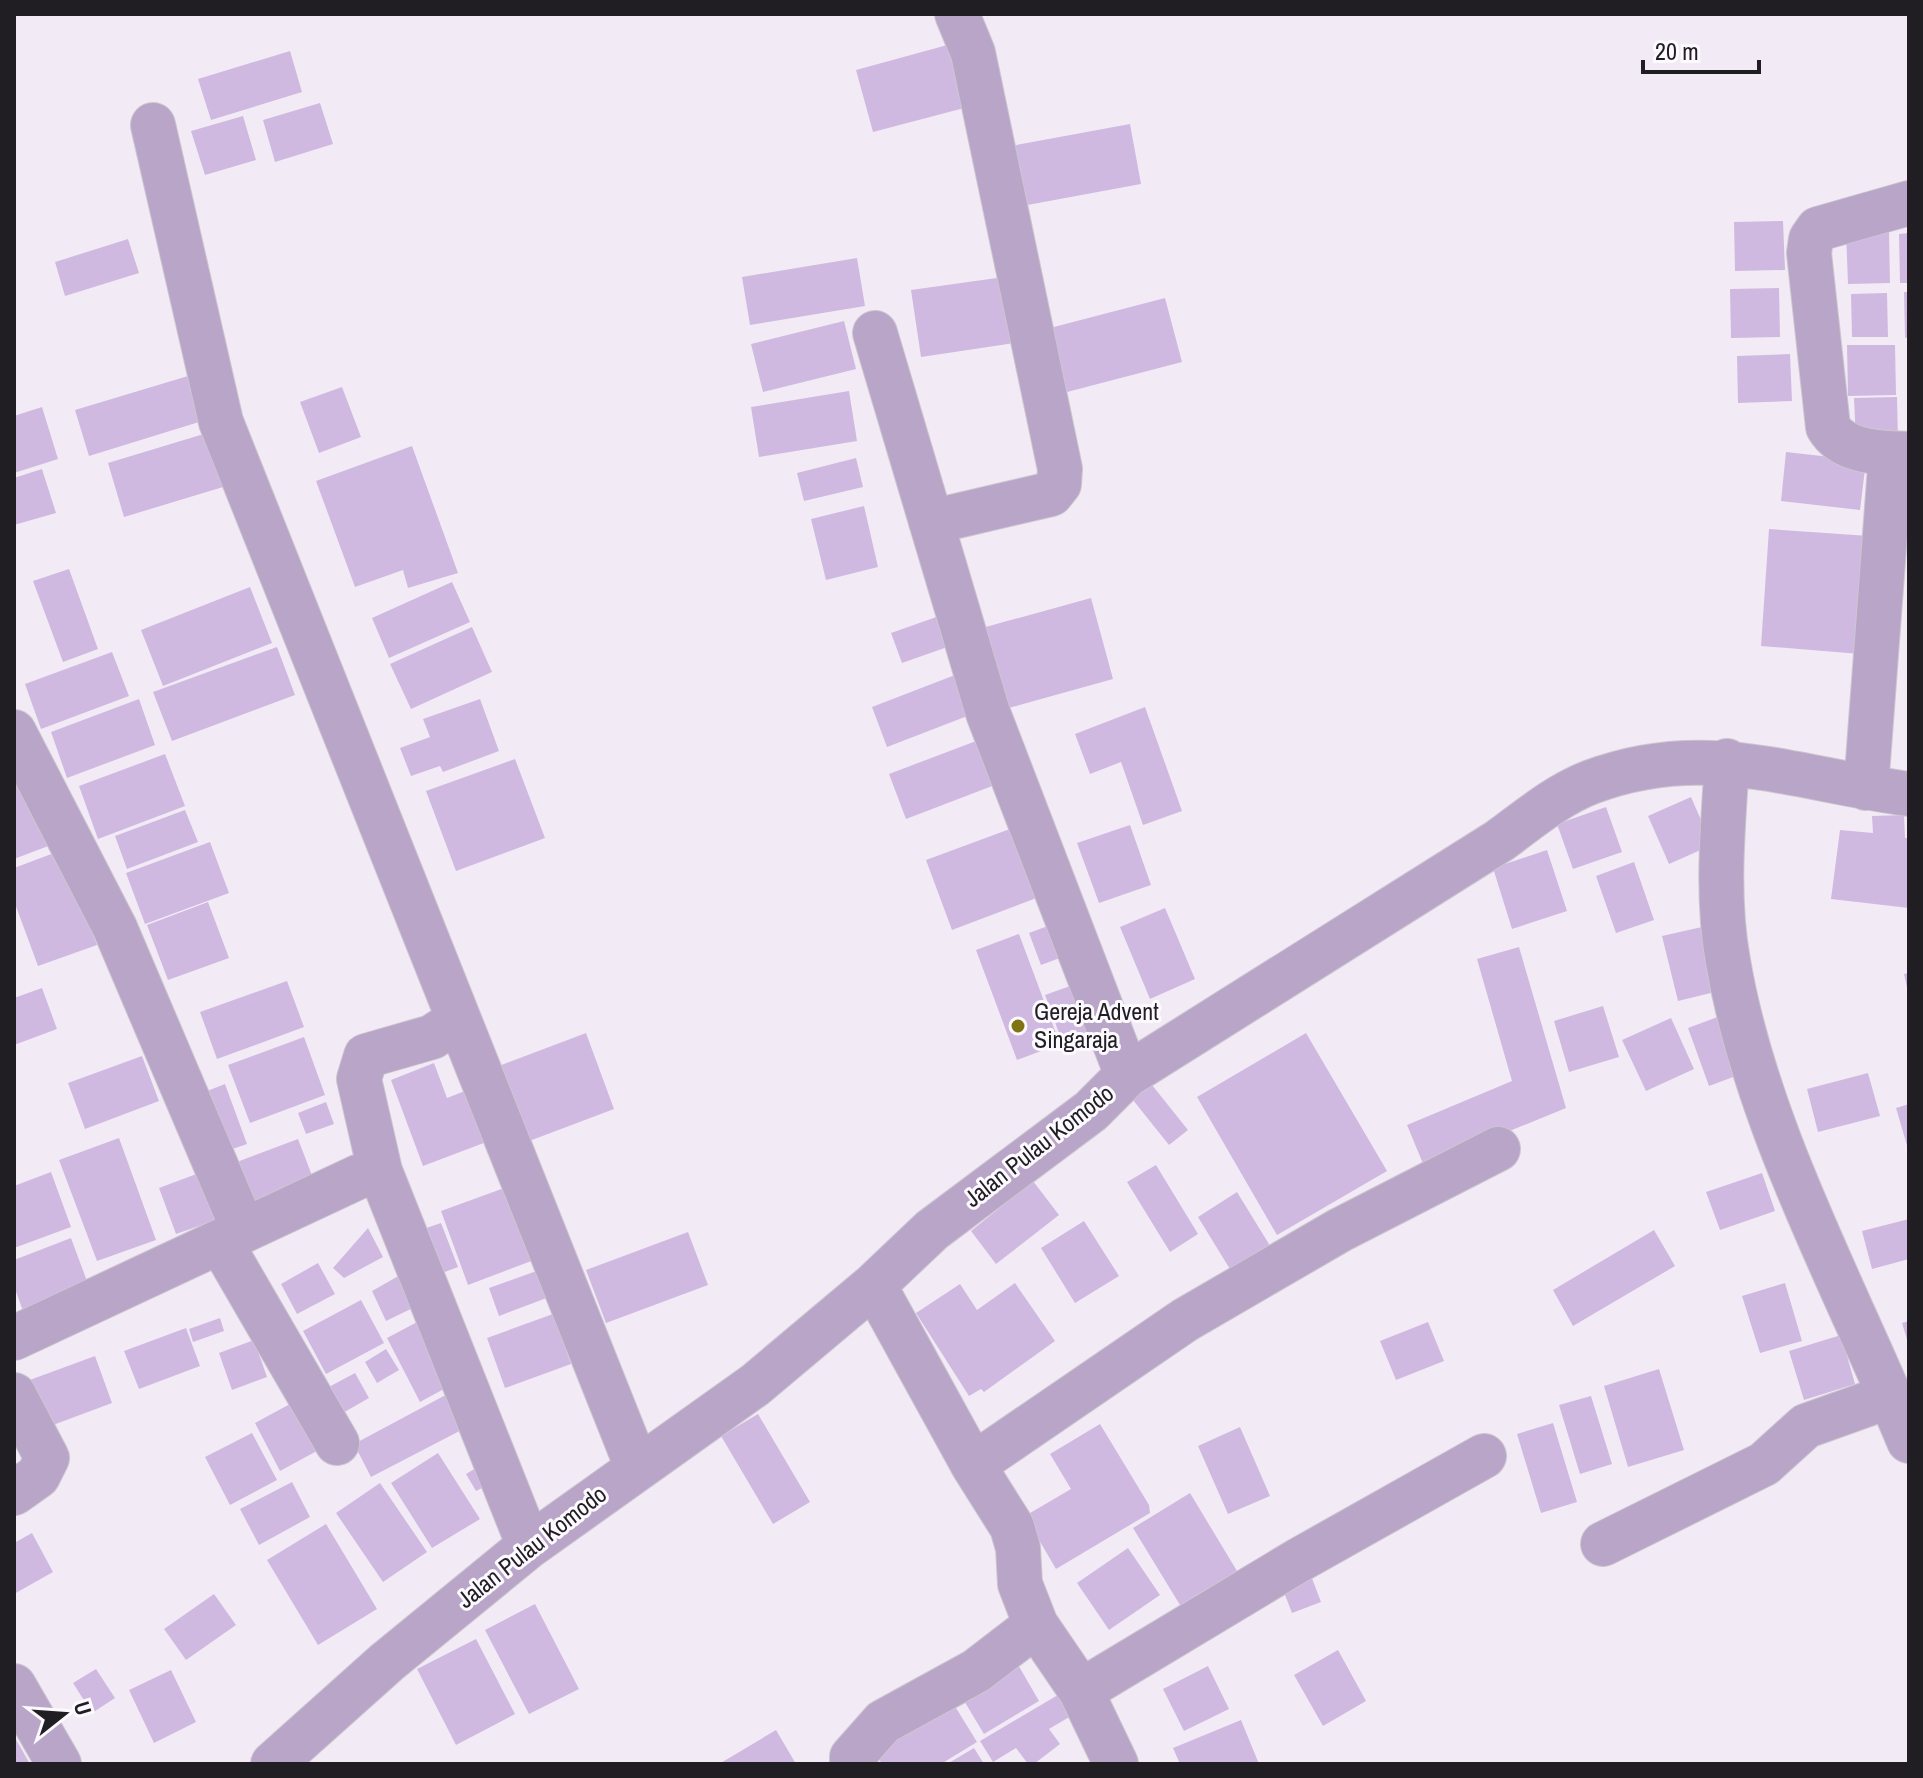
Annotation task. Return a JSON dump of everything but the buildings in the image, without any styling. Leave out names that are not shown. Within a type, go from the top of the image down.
[{"type":"street","points":[[931,522],[1051,494],[1059,484],[1060,469],[973,53],[957,14]]},
{"type":"street","points":[[153,125],[221,422],[637,1467]]},
{"type":"street","points":[[1866,788],[1900,454],[1836,441],[1828,427],[1809,253],[1811,239],[1818,229],[1909,203]]},
{"type":"street","points":[[875,333],[988,713],[1127,1075]]},
{"type":"street","points":[[14,732],[115,928],[232,1236],[337,1443]]},
{"type":"street","points":[[1727,761],[1721,860],[1727,957],[1740,1021],[1764,1102],[1909,1441]]},
{"type":"street","name":"Jalan Pulau Komodo","points":[[273,1764],[387,1662],[529,1546],[755,1385],[874,1285],[932,1230],[1091,1111],[1127,1075],[1499,841],[1556,799],[1590,782],[1659,762],[1727,761],[1909,794]]},
{"type":"street","points":[[458,1020],[432,1037],[366,1056],[359,1079],[380,1171],[529,1546]]},
{"type":"street","points":[[973,1465],[1185,1320],[1340,1230],[1498,1149]]},
{"type":"street","points":[[14,1338],[368,1173],[380,1171]]},
{"type":"street","points":[[874,1285],[973,1465],[1012,1527],[1018,1548],[1020,1584],[1036,1625],[1081,1691],[1116,1764]]},
{"type":"street","points":[[14,1395],[47,1458],[38,1476],[14,1493]]},
{"type":"street","points":[[1603,1544],[1764,1464],[1806,1426],[1890,1396]]},
{"type":"street","points":[[1081,1691],[1299,1560],[1484,1456]]},
{"type":"street","points":[[852,1764],[852,1757],[883,1722],[976,1671],[1036,1625]]},
{"type":"street","points":[[14,1686],[59,1764]]},
{"type":"place","name":"Gereja Advent Singaraja","points":[[1018,1026]]}]
